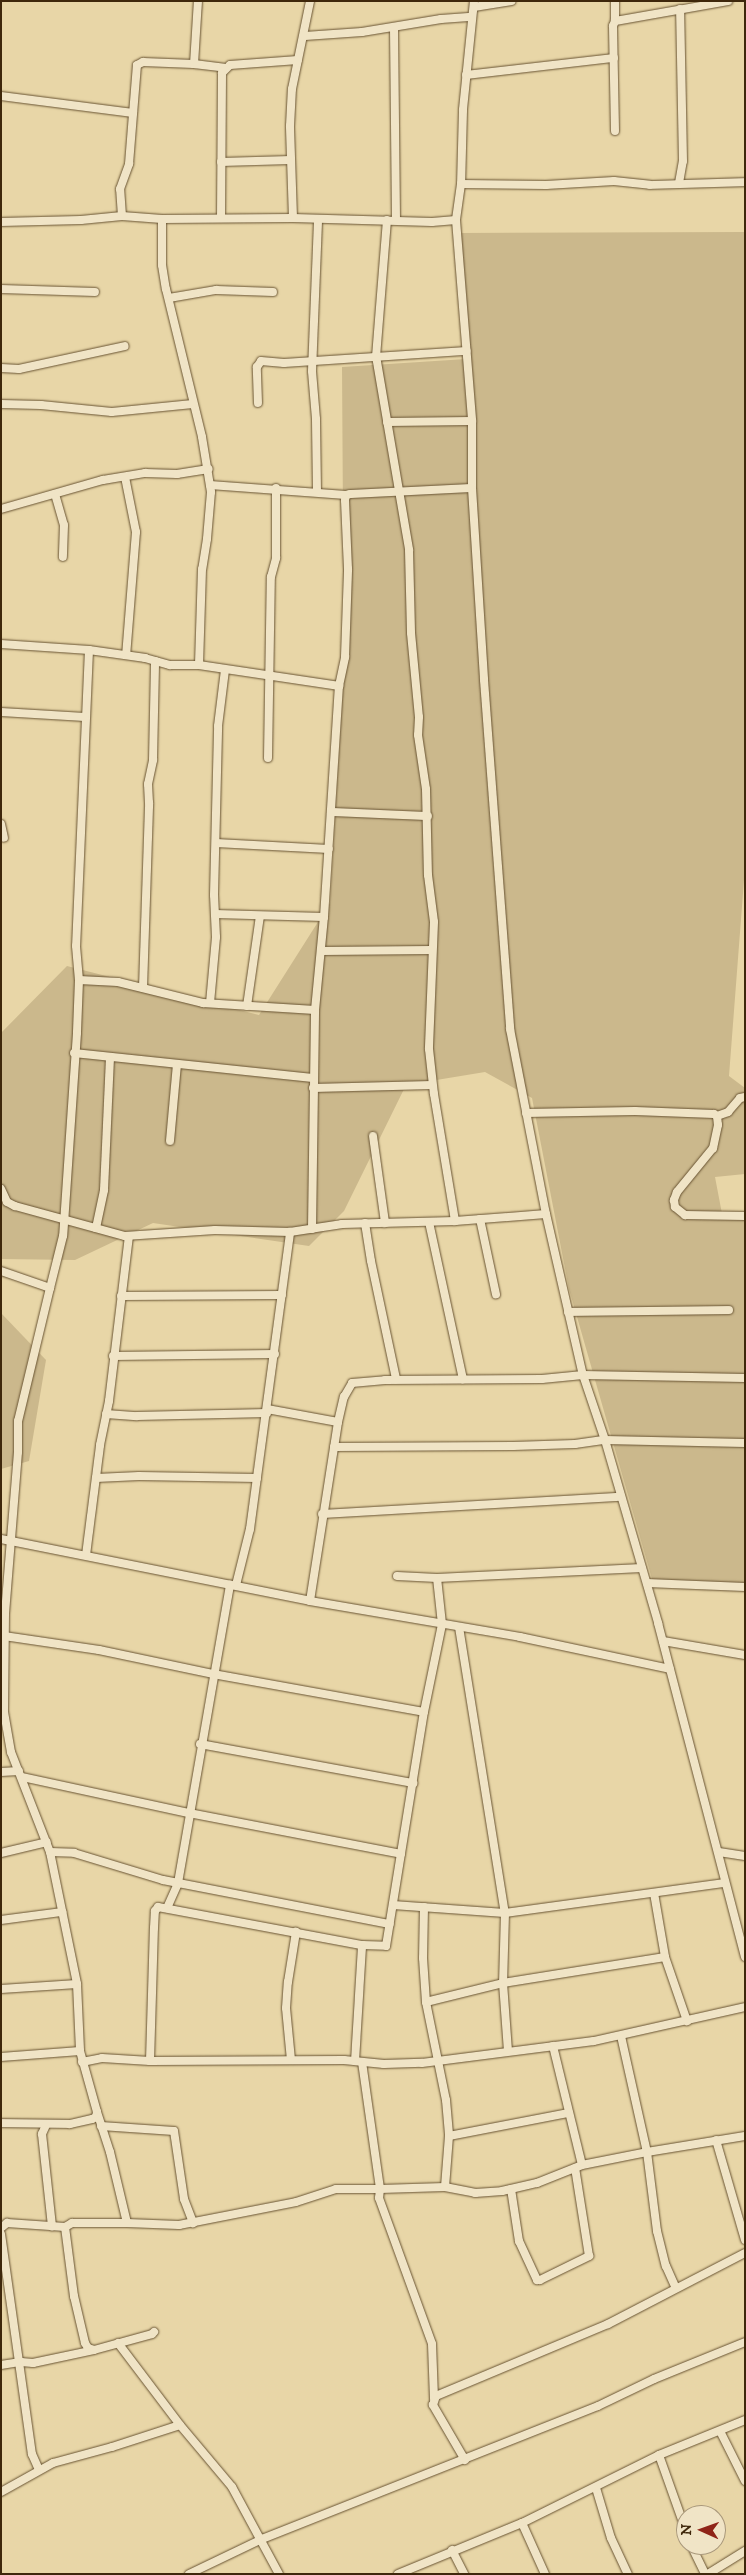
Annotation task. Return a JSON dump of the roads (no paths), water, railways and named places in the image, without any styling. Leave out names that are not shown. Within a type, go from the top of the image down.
[{"type":"street","points":[[194,64],[198,1]]},
{"type":"street","points":[[293,218],[291,160],[292,89],[310,1]]},
{"type":"street","points":[[512,1],[474,4],[466,75],[461,184],[456,220],[472,421],[472,488],[510,1030],[546,1214],[583,1375],[605,1440],[663,1641],[745,1957]]},
{"type":"street","points":[[615,1],[615,21],[613,26],[615,131]]},
{"type":"street","points":[[615,21],[728,1]]},
{"type":"street","points":[[679,183],[683,161],[680,9]]},
{"type":"street","points":[[304,36],[394,28],[441,19],[472,17]]},
{"type":"street","points":[[394,28],[396,220]]},
{"type":"street","points":[[466,75],[614,58]]},
{"type":"street","points":[[122,216],[120,189],[129,164],[137,65],[143,62],[194,64],[226,68],[238,64],[298,60]]},
{"type":"street","points":[[221,218],[221,82],[226,68]]},
{"type":"street","points":[[1,96],[133,113]]},
{"type":"street","points":[[220,162],[291,160]]},
{"type":"street","points":[[461,184],[546,185],[614,181],[650,185],[745,182]]},
{"type":"street","points":[[1,222],[81,220],[122,216],[162,219],[318,218],[432,222],[456,220]]},
{"type":"street","points":[[317,492],[316,419],[312,360],[318,218]]},
{"type":"street","points":[[162,219],[162,265],[209,468],[207,539],[202,569],[198,664]]},
{"type":"street","points":[[387,220],[376,356],[409,550],[411,633],[419,717],[418,735],[426,789],[428,875],[434,922],[429,1049],[432,1086],[455,1221]]},
{"type":"street","points":[[1,289],[94,292]]},
{"type":"street","points":[[169,298],[216,290],[273,292]]},
{"type":"street","points":[[1,368],[19,368],[125,346]]},
{"type":"street","points":[[258,403],[258,363],[467,351]]},
{"type":"street","points":[[1,404],[41,405],[112,412],[193,404]]},
{"type":"street","points":[[387,422],[472,421]]},
{"type":"street","points":[[1,509],[104,480],[145,473],[177,474],[209,468]]},
{"type":"street","points":[[124,477],[136,532],[126,655]]},
{"type":"street","points":[[210,485],[276,488],[346,495],[472,488]]},
{"type":"street","points":[[268,758],[271,577],[276,558],[276,488]]},
{"type":"street","points":[[55,494],[64,525],[63,557]]},
{"type":"street","points":[[312,1229],[315,1010],[324,917],[339,686],[345,657],[348,569],[344,504],[346,495]]},
{"type":"street","points":[[1,644],[89,650],[126,655],[170,665],[198,664],[225,670],[269,674],[339,686]]},
{"type":"street","points":[[89,650],[84,717],[76,946],[79,980],[65,1219],[60,1252],[19,1409],[3,1614],[3,1709],[12,1752],[50,1852],[77,1984],[82,2062],[102,2126],[127,2223]]},
{"type":"street","points":[[143,988],[148,784],[152,760],[155,661]]},
{"type":"street","points":[[210,1003],[215,966],[218,726],[225,670]]},
{"type":"street","points":[[1,712],[84,717]]},
{"type":"street","points":[[331,812],[428,816]]},
{"type":"street","points":[[1,824],[4,838]]},
{"type":"street","points":[[216,843],[329,849]]},
{"type":"street","points":[[215,914],[324,917]]},
{"type":"street","points":[[246,1006],[260,916]]},
{"type":"street","points":[[321,951],[432,950]]},
{"type":"street","points":[[79,980],[118,982],[210,1003],[315,1010]]},
{"type":"street","points":[[74,1053],[313,1078]]},
{"type":"street","points":[[96,1228],[104,1190],[110,1057]]},
{"type":"street","points":[[170,1141],[177,1064]]},
{"type":"street","points":[[313,1088],[432,1086]]},
{"type":"street","points":[[526,1113],[635,1111],[708,1113],[717,1116],[728,1112],[740,1098],[745,1097]]},
{"type":"street","points":[[717,1116],[717,1138],[713,1148],[677,1192],[674,1200],[675,1207],[685,1215],[745,1216]]},
{"type":"street","points":[[373,1136],[385,1223]]},
{"type":"street","points":[[1,1188],[8,1202],[129,1236],[215,1230],[290,1232],[365,1223],[455,1221],[546,1214]]},
{"type":"street","points":[[480,1219],[496,1294]]},
{"type":"street","points":[[429,1222],[463,1379]]},
{"type":"street","points":[[365,1223],[374,1280],[396,1380]]},
{"type":"street","points":[[167,1908],[178,1883],[213,1674],[233,1584],[250,1530],[290,1232]]},
{"type":"street","points":[[86,1555],[129,1236]]},
{"type":"street","points":[[1,1271],[50,1288]]},
{"type":"street","points":[[121,1296],[282,1295]]},
{"type":"street","points":[[568,1312],[729,1310]]},
{"type":"street","points":[[113,1356],[275,1354]]},
{"type":"street","points":[[310,1601],[322,1514],[338,1422],[344,1397],[352,1383],[358,1381],[396,1380],[542,1379],[583,1375],[745,1378]]},
{"type":"street","points":[[106,1414],[137,1416],[267,1411],[338,1422]]},
{"type":"street","points":[[334,1447],[513,1446],[575,1444],[605,1440],[745,1443]]},
{"type":"street","points":[[96,1478],[139,1476],[257,1478]]},
{"type":"street","points":[[322,1514],[621,1497]]},
{"type":"street","points":[[1,1539],[233,1584],[310,1601],[459,1627],[670,1669]]},
{"type":"street","points":[[397,1576],[437,1578],[642,1568]]},
{"type":"street","points":[[150,2061],[155,1911],[158,1907],[362,1945],[386,1946],[424,1712],[442,1624],[437,1578]]},
{"type":"street","points":[[646,1583],[745,1587]]},
{"type":"street","points":[[459,1627],[505,1913],[503,1983],[508,2051]]},
{"type":"street","points":[[4,1636],[99,1650],[213,1674],[424,1712]]},
{"type":"street","points":[[663,1641],[745,1655]]},
{"type":"street","points":[[200,1744],[413,1783]]},
{"type":"street","points":[[1,1772],[20,1774],[189,1813],[401,1854]]},
{"type":"street","points":[[1,1853],[47,1842]]},
{"type":"street","points":[[50,1852],[74,1853],[178,1883],[390,1924]]},
{"type":"street","points":[[719,1852],[745,1856]]},
{"type":"street","points":[[393,1905],[505,1913],[725,1883]]},
{"type":"street","points":[[654,1893],[665,1957],[687,2020]]},
{"type":"street","points":[[424,1907],[423,1958],[426,2002],[446,2100],[449,2136],[445,2187]]},
{"type":"street","points":[[1,1920],[62,1912]]},
{"type":"street","points":[[291,2060],[286,2008],[296,1932]]},
{"type":"street","points":[[362,1945],[358,2061],[380,2189],[378,2198],[432,2344],[433,2405],[464,2460]]},
{"type":"street","points":[[426,2002],[503,1983],[665,1957]]},
{"type":"street","points":[[1,1989],[77,1984]]},
{"type":"street","points":[[82,2062],[102,2058],[150,2061],[358,2061],[384,2064],[438,2061],[621,2036],[745,2007]]},
{"type":"street","points":[[621,2036],[648,2152],[657,2231],[666,2266],[676,2288]]},
{"type":"street","points":[[512,2189],[519,2241],[538,2280],[589,2256],[579,2167],[569,2113],[553,2046]]},
{"type":"street","points":[[1,2057],[80,2051]]},
{"type":"street","points":[[1,2123],[46,2125],[83,2122],[96,2117],[97,2112]]},
{"type":"street","points":[[449,2136],[569,2113]]},
{"type":"street","points":[[46,2125],[42,2134],[52,2226]]},
{"type":"street","points":[[102,2126],[174,2131],[184,2200],[193,2223]]},
{"type":"street","points":[[39,2470],[32,2454],[21,2362],[5,2292],[2,2228],[7,2223],[65,2228],[72,2223],[179,2225],[296,2202],[336,2189],[445,2187],[475,2193],[512,2189],[537,2183],[579,2167],[648,2152],[745,2136]]},
{"type":"street","points":[[716,2140],[745,2240]]},
{"type":"street","points":[[65,2228],[74,2296],[84,2343],[94,2350]]},
{"type":"street","points":[[434,2398],[608,2324],[745,2253]]},
{"type":"street","points":[[1,2365],[21,2362],[33,2363],[94,2350],[154,2332]]},
{"type":"street","points":[[189,2574],[262,2540],[598,2406],[654,2379],[745,2342]]},
{"type":"street","points":[[118,2343],[180,2425],[232,2487],[280,2574]]},
{"type":"street","points":[[398,2574],[452,2550],[522,2523],[596,2488],[659,2455],[745,2420]]},
{"type":"street","points":[[1,2492],[53,2463],[119,2445],[180,2425]]},
{"type":"street","points":[[720,2431],[745,2481]]},
{"type":"street","points":[[659,2455],[677,2505]]},
{"type":"street","points":[[596,2488],[612,2538],[628,2574]]},
{"type":"street","points":[[522,2523],[545,2574]]},
{"type":"street","points":[[452,2550],[464,2574]]},
{"type":"street","points":[[697,2555],[707,2574],[745,2551]]}]
